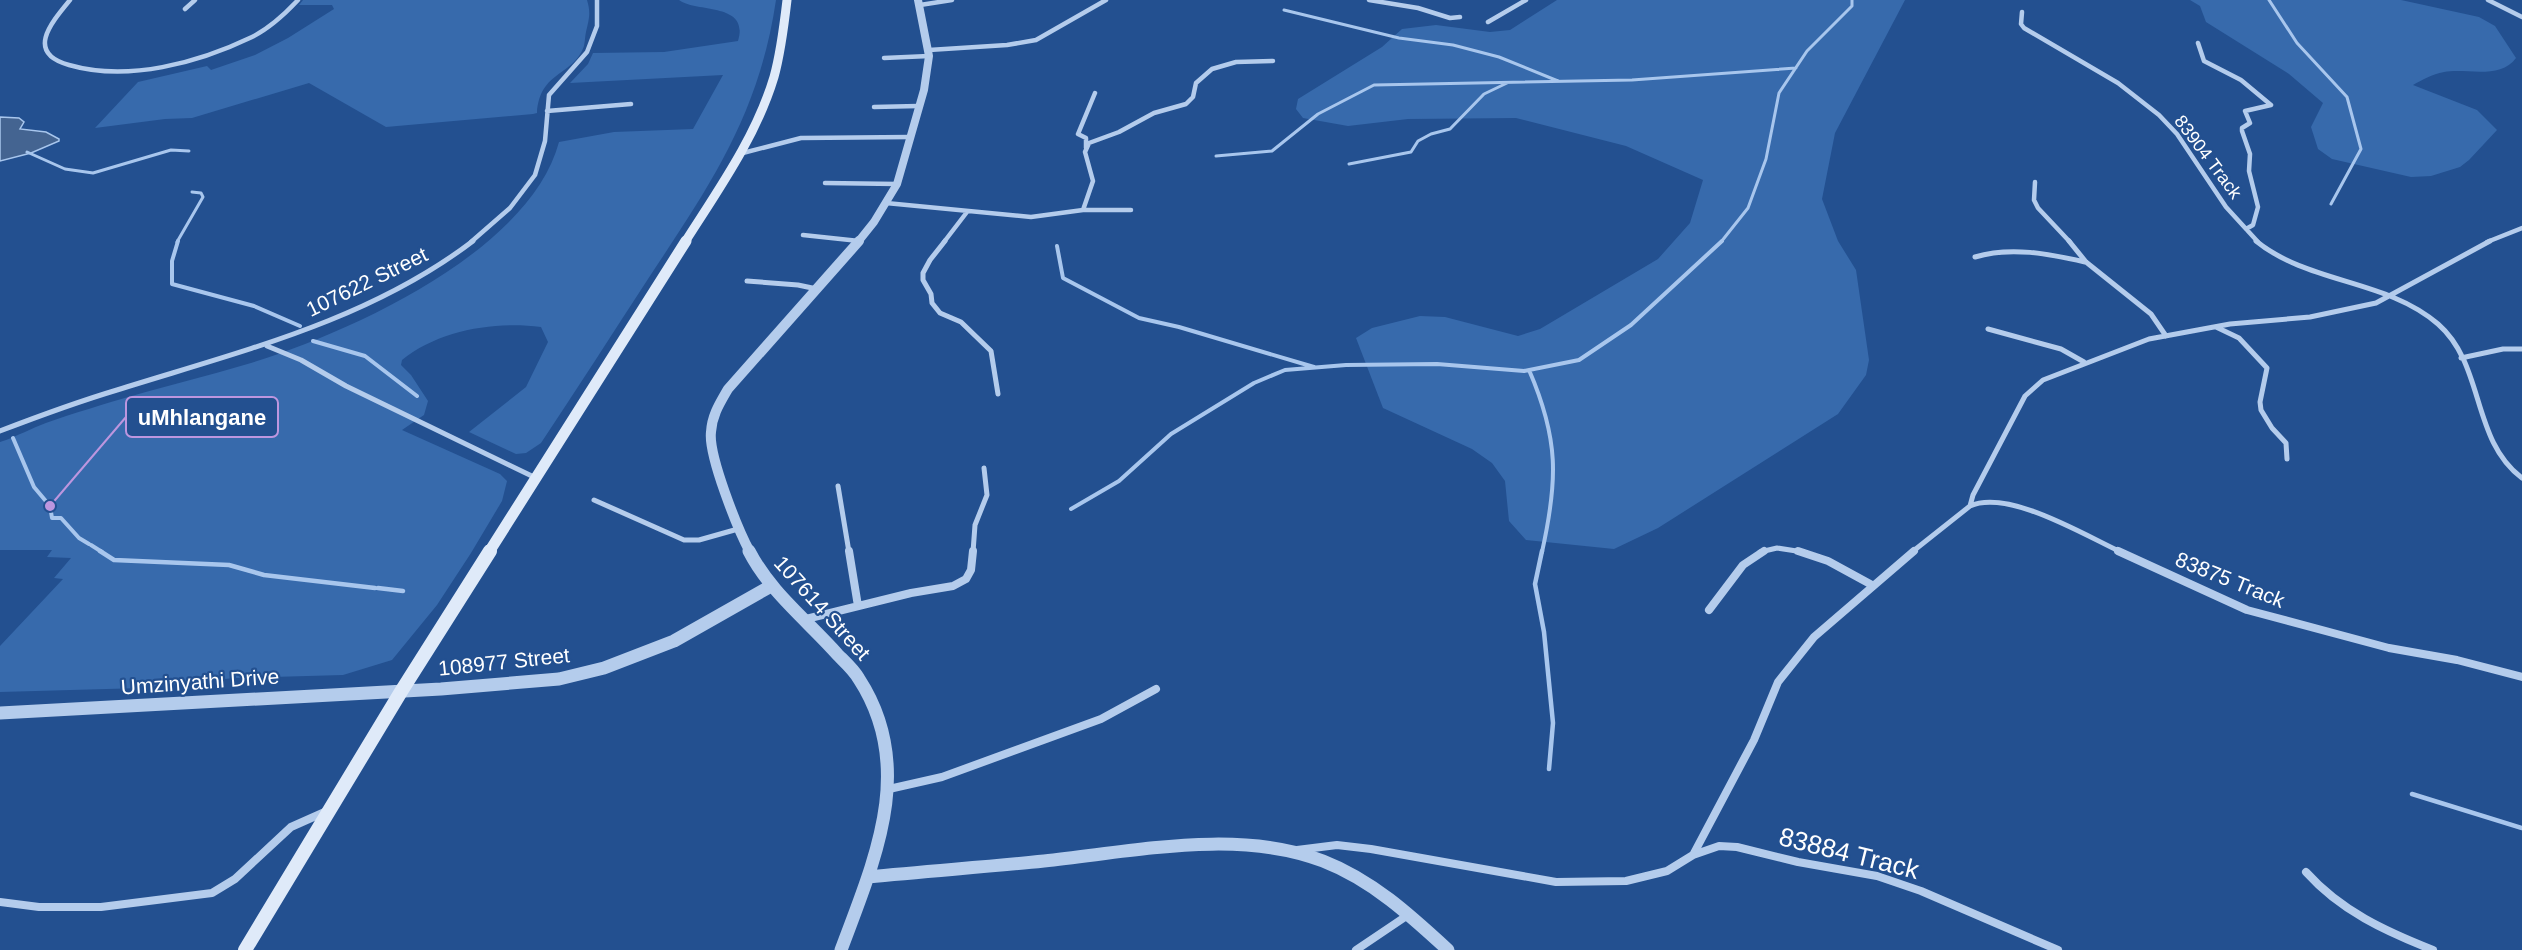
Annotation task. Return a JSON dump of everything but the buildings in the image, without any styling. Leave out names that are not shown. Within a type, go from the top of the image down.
[{"type":"main road","points":[[245,950],[402,690],[571,425],[739,154],[765,100],[773,77],[780,53],[787,0]]},
{"type":"street","points":[[70,0],[52,22],[45,51],[53,59],[70,67],[100,70],[129,70],[162,66],[227,47],[270,26],[298,0]]},
{"type":"street","points":[[185,9],[195,0]]},
{"type":"street","name":"107622 Street","points":[[0,431],[112,393],[267,346],[394,291],[445,262],[487,230],[516,202],[537,170],[544,148],[550,93],[588,52],[599,18],[597,0]]},
{"type":"street","points":[[919,2],[952,0]]},
{"type":"street","points":[[884,58],[1036,40],[1106,0]]},
{"type":"street","points":[[1370,0],[1418,8],[1450,18],[1460,17]]},
{"type":"street","points":[[1488,22],[1526,0]]},
{"type":"street","points":[[2488,0],[2522,17]]},
{"type":"street","name":"107614 Street","points":[[840,950],[868,877],[882,827],[889,789],[887,751],[878,716],[859,678],[806,619],[771,586],[756,564],[738,529],[714,456],[710,435],[714,413],[737,379],[859,241],[897,184],[924,90],[929,53],[919,2]]},
{"type":"street","name":"83904 Track","points":[[2022,12],[2021,24],[2024,28],[2112,79],[2165,121],[2181,140],[2212,187],[2246,229],[2265,248],[2294,264],[2389,297],[2423,314],[2439,326],[2461,358],[2476,392],[2490,442],[2508,468],[2522,478]]},
{"type":"street","points":[[2198,43],[2204,61],[2241,80],[2271,105],[2245,111],[2250,123],[2242,128],[2242,131],[2250,154],[2249,171],[2258,207],[2253,225],[2246,229]]},
{"type":"street","points":[[1086,148],[1089,143],[1119,132],[1154,113],[1186,104],[1193,98],[1196,83],[1212,69],[1236,62],[1273,60]]},
{"type":"street","points":[[1083,210],[1091,194],[1094,176],[1086,148],[1086,138],[1078,134],[1088,118],[1089,105],[1095,93]]},
{"type":"street","points":[[547,111],[631,104]]},
{"type":"street","points":[[874,107],[918,106]]},
{"type":"street","points":[[739,154],[801,138],[910,137]]},
{"type":"street","points":[[2036,182],[2035,204],[2086,262],[2151,314],[2166,336]]},
{"type":"street","points":[[825,183],[897,184]]},
{"type":"street","points":[[886,203],[1031,217],[1083,210],[1131,210]]},
{"type":"street","points":[[967,212],[930,260],[923,273],[923,280],[931,294],[932,303],[940,313],[961,322],[991,351],[998,394]]},
{"type":"street","points":[[1693,855],[1754,740],[1778,682],[1814,637],[1872,585],[1970,506],[1973,495],[2006,429],[2025,396],[2043,380],[2084,362],[2149,339],[2215,326],[2346,311],[2389,297],[2498,236],[2522,228]]},
{"type":"street","points":[[803,235],[859,241]]},
{"type":"street","points":[[1975,257],[1991,251],[2014,251],[2053,255],[2086,262]]},
{"type":"street","points":[[747,281],[798,285],[818,290]]},
{"type":"street","points":[[2215,326],[2239,338],[2267,368],[2260,402],[2261,410],[2272,428],[2286,443],[2287,459]]},
{"type":"street","points":[[1989,329],[2049,345],[2084,362]]},
{"type":"street","points":[[267,346],[301,360],[346,386],[536,478]]},
{"type":"street","points":[[2461,358],[2492,350],[2522,349]]},
{"type":"street","points":[[806,619],[953,586],[966,579],[971,570],[975,525],[987,495],[984,468]]},
{"type":"street","points":[[838,486],[858,606]]},
{"type":"street","points":[[594,500],[684,540],[699,540],[738,529]]},
{"type":"street","name":"83875 Track","points":[[1970,506],[1982,501],[2023,507],[2226,601],[2266,616],[2390,648],[2466,662],[2522,677]]},
{"type":"street","points":[[1709,610],[1747,560],[1759,552],[1774,547],[1823,559],[1872,585]]},
{"type":"street","name":"108977 Street","points":[[402,690],[559,679],[604,668],[674,641],[771,586]]},
{"type":"street","points":[[889,789],[942,777],[1101,719],[1156,689]]},
{"type":"street","name":"Umzinyathi Drive","points":[[0,713],[402,690]]},
{"type":"street","points":[[0,902],[39,907],[101,907],[212,892],[235,879],[291,827],[332,809]]},
{"type":"street","points":[[868,877],[1182,844],[1220,844],[1288,851],[1322,860],[1375,888],[1409,913],[1448,950]]},
{"type":"street","name":"83884 Track","points":[[1288,851],[1337,845],[1556,882],[1600,884],[1645,878],[1667,871],[1693,855],[1719,846],[1737,847],[1809,865],[1877,876],[1921,891],[2058,950]]},
{"type":"street","points":[[2306,872],[2315,884],[2356,916],[2433,950]]},
{"type":"street","points":[[1356,950],[1409,913]]},
{"type":"shaded area","points":[[303,0],[587,0],[589,16],[584,46],[579,56],[550,81],[539,99],[537,113],[533,114],[386,127],[309,83],[192,118],[95,128],[138,82],[207,66],[211,70],[255,55],[288,38],[334,9],[332,5],[299,5]]},
{"type":"shaded area","points":[[679,0],[776,0],[758,79],[729,147],[692,212],[541,443],[526,453],[516,454],[469,432],[526,387],[548,342],[541,327],[505,325],[468,330],[433,341],[402,360],[401,365],[411,375],[428,401],[424,415],[402,430],[500,474],[507,481],[502,501],[471,553],[437,605],[392,660],[343,675],[234,678],[142,688],[0,692],[0,646],[63,579],[54,578],[71,558],[47,557],[52,550],[0,550],[0,442],[46,423],[292,349],[385,308],[432,282],[475,252],[513,218],[542,182],[559,142],[614,132],[693,129],[723,75],[570,83],[588,64],[593,53],[664,52],[738,41],[740,29],[736,20],[729,14]]},
{"type":"shaded area","points":[[1557,0],[1905,0],[1835,133],[1822,199],[1838,241],[1856,270],[1869,360],[1866,375],[1838,414],[1658,528],[1614,549],[1526,540],[1509,521],[1505,481],[1492,463],[1472,449],[1383,408],[1356,338],[1372,328],[1420,316],[1445,317],[1518,336],[1540,329],[1658,259],[1690,223],[1703,180],[1626,146],[1516,118],[1408,119],[1348,126],[1303,118],[1296,109],[1298,99],[1382,47],[1402,29],[1436,25],[1490,32],[1510,30]]},
{"type":"shaded area","points":[[2190,0],[2401,0],[2479,17],[2495,26],[2516,58],[2501,69],[2483,72],[2444,72],[2413,85],[2477,110],[2497,130],[2460,167],[2431,176],[2411,177],[2332,159],[2318,149],[2311,127],[2323,103],[2289,74],[2206,22],[2200,6]]},
{"type":"shaded area","points":[[0,117],[19,118],[24,122],[20,129],[46,132],[59,141],[31,153],[0,161]]},
{"type":"waterway","points":[[1796,68],[1807,51],[1852,6],[1852,0]]},
{"type":"waterway","points":[[2269,0],[2297,43],[2347,97],[2361,149],[2331,204]]},
{"type":"waterway","points":[[1284,10],[1399,38],[1453,45],[1499,57],[1558,81]]},
{"type":"waterway","points":[[1216,156],[1272,151],[1318,114],[1374,85],[1632,80],[1796,68]]},
{"type":"waterway","points":[[1721,242],[1748,208],[1766,159],[1779,93],[1796,68]]},
{"type":"waterway","points":[[1349,164],[1411,152],[1418,141],[1431,134],[1450,129],[1484,94],[1507,83]]},
{"type":"waterway","points":[[27,152],[65,169],[93,173],[171,150],[189,151]]},
{"type":"waterway","points":[[177,242],[203,197],[201,193],[192,192]]},
{"type":"waterway","points":[[178,241],[172,261],[172,284],[254,306],[300,326]]},
{"type":"waterway","points":[[1529,370],[1579,360],[1631,325],[1721,242]]},
{"type":"waterway","points":[[1057,246],[1063,278],[1139,318],[1179,327],[1314,367]]},
{"type":"waterway","points":[[313,341],[365,356],[417,396]]},
{"type":"waterway","points":[[1071,509],[1119,481],[1171,434],[1254,383],[1285,370],[1346,365],[1437,364],[1529,370]]},
{"type":"waterway","points":[[1529,370],[1546,417],[1553,460],[1551,503],[1542,552]]},
{"type":"waterway","points":[[13,438],[34,487],[50,506],[52,518],[61,518],[79,538],[89,544]]},
{"type":"waterway","points":[[91,545],[102,552]]},
{"type":"waterway","points":[[100,551],[114,560],[229,565],[264,575],[375,588]]},
{"type":"waterway","points":[[1542,551],[1535,584],[1544,632],[1553,723],[1549,769]]},
{"type":"waterway","points":[[378,588],[403,591]]},
{"type":"waterway","points":[[2412,794],[2522,828]]},
{"type":"place","name":"uMhlangane","points":[[50,506]]}]
